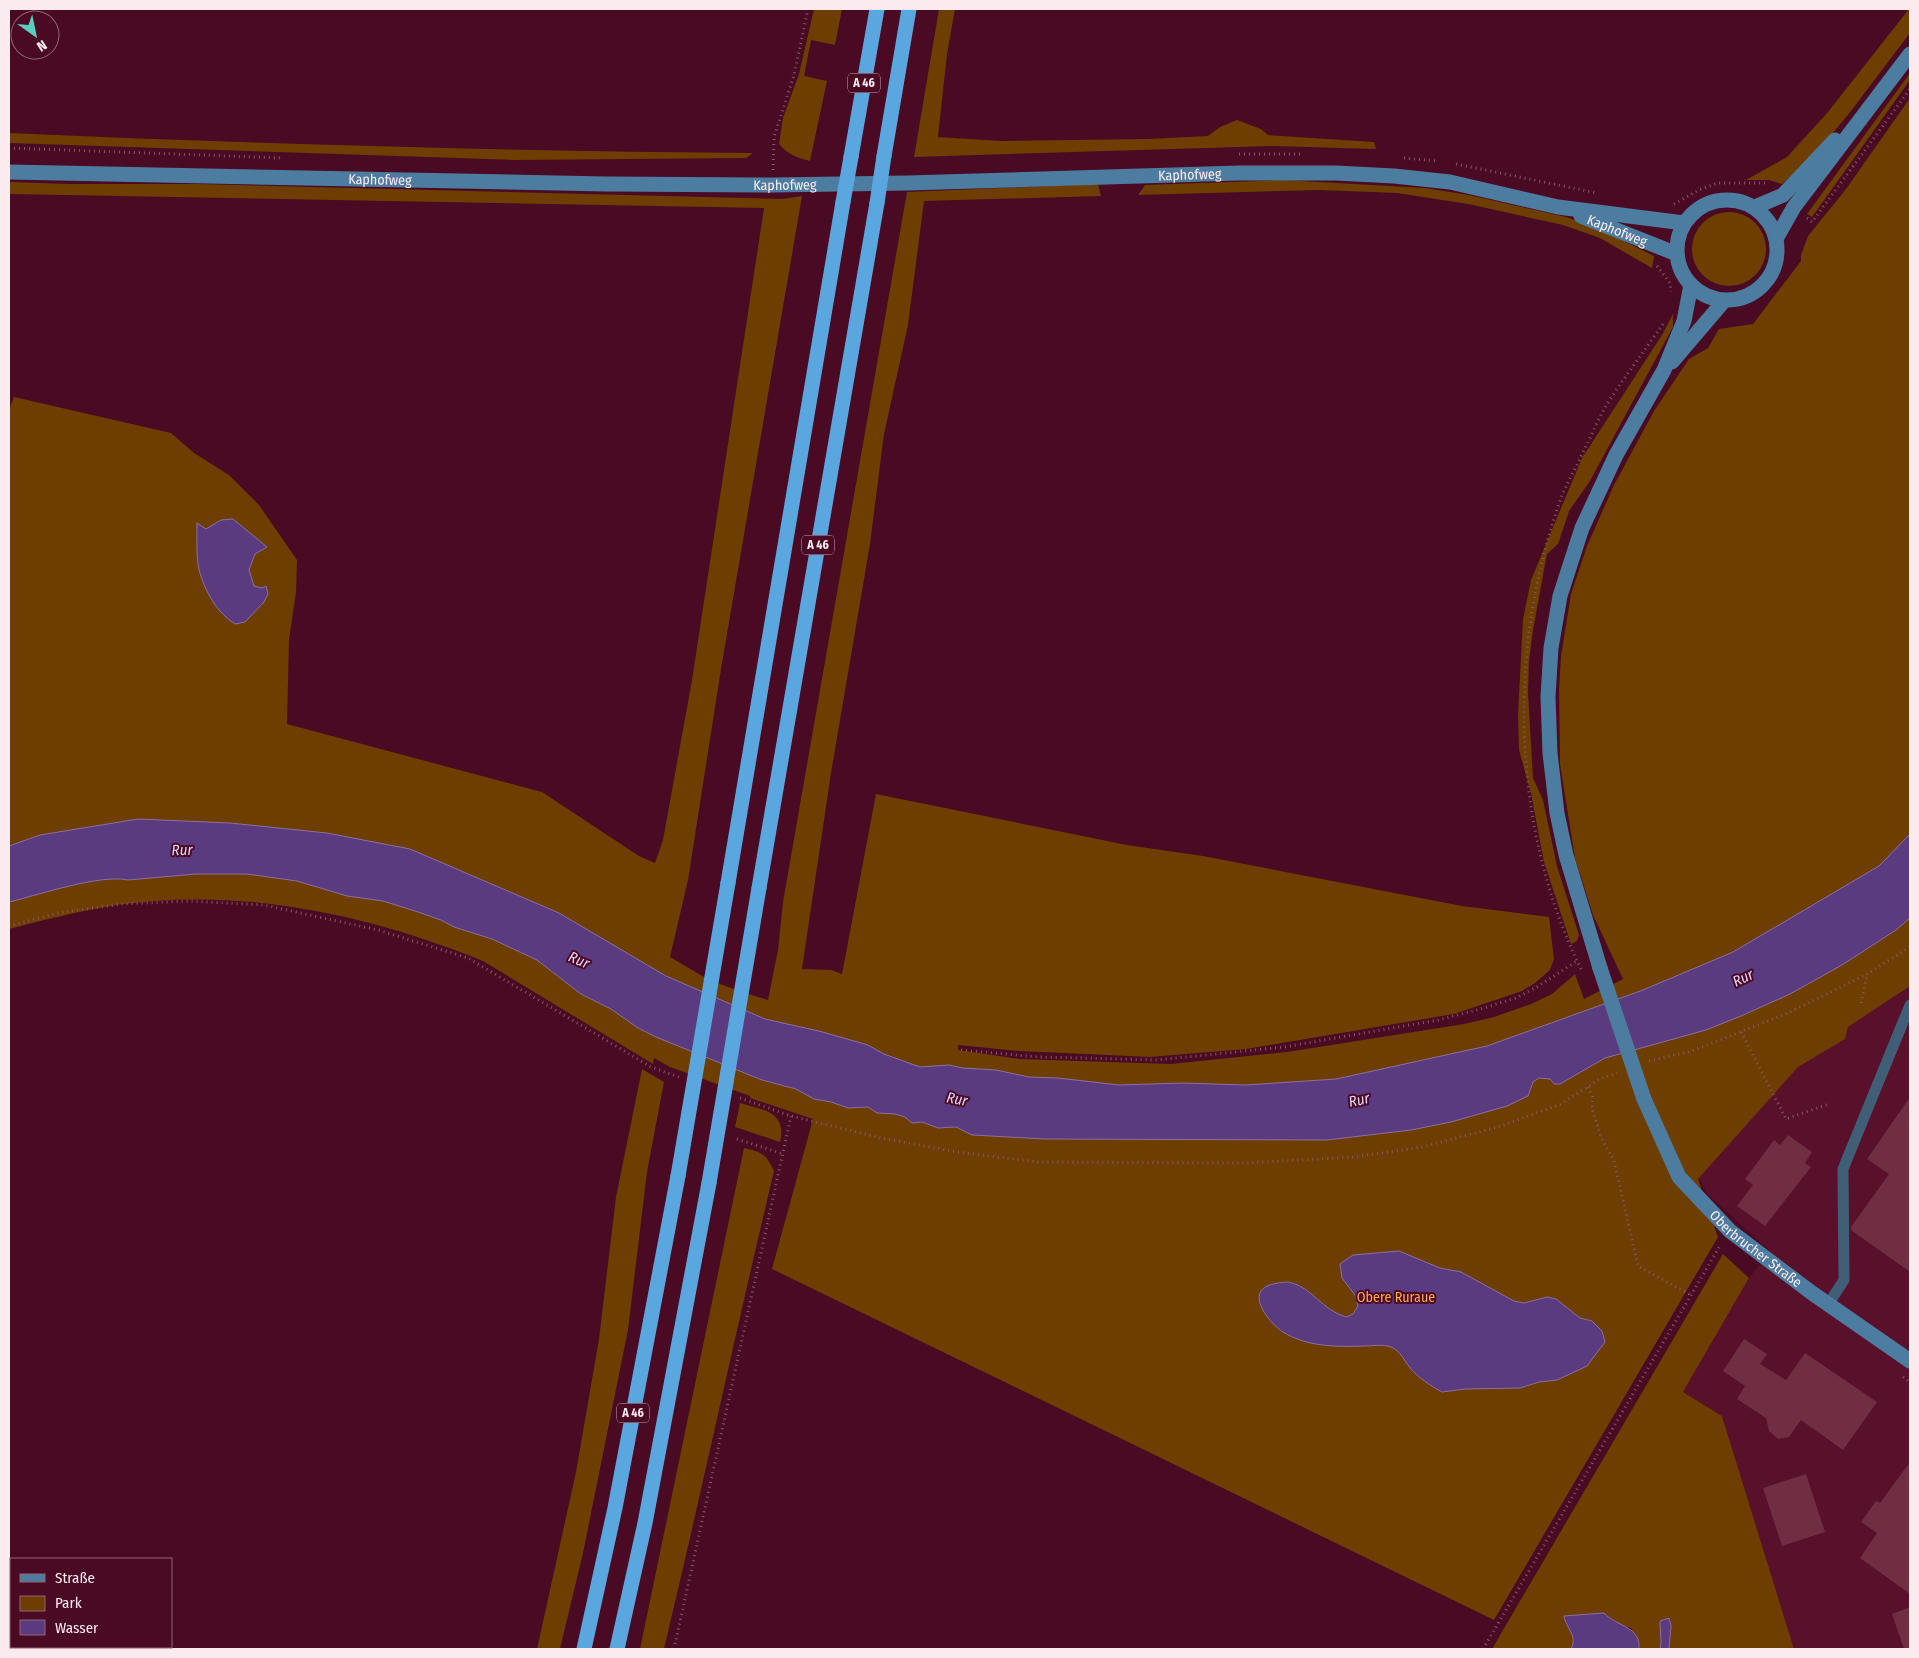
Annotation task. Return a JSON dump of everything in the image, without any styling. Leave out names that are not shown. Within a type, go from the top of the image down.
[{"type":"highway","name":"A 46","points":[[584,1649],[615,1508],[678,1176],[877,9]]},
{"type":"highway","name":"A 46","points":[[617,1649],[645,1524],[709,1183],[909,9]]},
{"type":"main road","points":[[1777,237],[1794,207],[1910,54]]},
{"type":"main road","points":[[1755,207],[1783,194],[1892,77]]},
{"type":"main road","name":"Kaphofweg","points":[[9,172],[606,184],[772,185],[1239,173],[1336,173],[1394,176],[1450,182],[1558,207],[1684,223]]},
{"type":"main road","points":[[1716,200],[1736,200],[1755,207],[1768,220],[1777,237],[1778,253],[1775,269],[1767,282],[1755,293],[1740,300],[1724,301],[1706,296],[1691,285],[1679,266],[1677,254],[1678,238],[1684,223],[1698,208],[1716,200]]},
{"type":"main road","name":"Kaphofweg","points":[[1558,207],[1677,254]]},
{"type":"main road","points":[[1664,370],[1684,321],[1691,285]]},
{"type":"main road","points":[[1664,370],[1724,301]]},
{"type":"main road","name":"Oberbrucher Straße","points":[[1664,370],[1616,455],[1582,528],[1560,596],[1551,648],[1550,753],[1557,813],[1566,855],[1600,968],[1644,1100],[1679,1177],[1730,1232],[1812,1293],[1910,1361]]},
{"type":"lane","points":[[1829,1304],[1844,1280],[1843,1169],[1910,1005]]},
{"type":"path","points":[[772,185],[774,137],[794,75],[808,9]]},
{"type":"path","points":[[1794,207],[1812,222],[1910,89]]},
{"type":"path","points":[[1656,220],[1663,209],[1699,190],[1718,183],[1773,184],[1783,194]]},
{"type":"path","points":[[1647,241],[1648,255],[1670,283],[1672,297]]},
{"type":"path","points":[[9,926],[58,913],[122,904],[190,901],[264,905],[378,930],[468,958],[651,1067],[687,1080]]},
{"type":"path","points":[[1648,1062],[1692,1051],[1788,1013],[1867,974],[1910,947]]},
{"type":"path","points":[[961,1050],[1038,1057],[1156,1060],[1284,1047],[1438,1020],[1500,1003],[1516,998],[1537,987],[1595,950]]},
{"type":"path","points":[[1861,1003],[1867,974]]},
{"type":"path","points":[[1741,1032],[1786,1120],[1829,1104]]},
{"type":"path","points":[[731,1095],[791,1116],[891,1140],[957,1152],[1038,1162],[1246,1163],[1354,1157],[1422,1147],[1498,1127],[1543,1111],[1561,1104],[1600,1079]]},
{"type":"path","points":[[1588,1087],[1593,1098],[1592,1109],[1600,1137],[1614,1161],[1638,1266],[1691,1295]]},
{"type":"path","points":[[674,1649],[791,1116]]},
{"type":"path","points":[[737,1139],[783,1154]]},
{"type":"path","points":[[1483,1649],[1730,1232]]},
{"type":"shaded area","points":[[1910,960],[1910,1649],[1794,1649],[1722,1416],[1683,1392],[1749,1278],[1770,1251],[1707,1194],[1676,1131]]},
{"type":"green space","points":[[814,9],[842,9],[835,45],[811,40],[804,76],[827,81],[810,161],[793,155],[779,144],[783,118],[799,74]]},
{"type":"green space","points":[[939,9],[955,9],[947,54],[938,137],[1001,141],[1147,139],[1208,136],[1220,127],[1237,120],[1261,129],[1268,135],[1374,142],[1376,149],[1272,146],[914,157]]},
{"type":"green space","points":[[1909,9],[1910,33],[1818,151],[1782,184],[1769,180],[1746,180],[1787,157],[1828,112]]},
{"type":"green space","points":[[1910,73],[1910,80],[1812,217],[1807,214]]},
{"type":"green space","name":"Obere Ruraue","points":[[1910,98],[1910,986],[1848,1027],[1845,1039],[1798,1067],[1698,1179],[1718,1237],[1494,1620],[772,1269],[813,1119],[750,1098],[750,1096],[670,1067],[654,1058],[653,1064],[483,961],[395,930],[349,918],[257,902],[163,900],[116,905],[9,929],[9,410],[14,397],[171,433],[194,453],[229,475],[259,505],[297,560],[296,592],[289,640],[287,724],[542,792],[639,856],[655,863],[663,840],[692,680],[764,208],[9,194],[9,182],[200,184],[782,199],[802,196],[721,669],[688,880],[670,957],[709,980],[768,1000],[778,950],[783,902],[907,192],[1098,184],[1101,196],[924,201],[908,325],[884,434],[870,544],[831,773],[802,969],[831,970],[842,974],[876,794],[1127,845],[1203,856],[1462,906],[1549,917],[1554,959],[1550,970],[1522,991],[1454,1014],[1246,1049],[1150,1057],[1019,1051],[958,1045],[958,1050],[1019,1059],[1171,1064],[1287,1052],[1464,1024],[1494,1017],[1531,1004],[1552,994],[1575,974],[1584,999],[1623,979],[1593,915],[1575,858],[1560,764],[1559,690],[1561,656],[1571,594],[1587,546],[1614,485],[1654,411],[1689,359],[1708,348],[1719,329],[1753,324],[1801,261],[1801,255],[1808,236],[1846,189]]},
{"type":"green space","points":[[9,133],[567,151],[753,153],[746,158],[515,160],[9,143]]},
{"type":"green space","points":[[1284,180],[1425,188],[1469,195],[1566,217],[1600,229],[1654,256],[1652,268],[1600,238],[1563,225],[1468,204],[1397,193],[1319,190],[1138,195],[1145,185]]},
{"type":"green space","points":[[1736,212],[1756,222],[1764,235],[1766,249],[1764,263],[1756,276],[1743,284],[1722,286],[1702,276],[1694,263],[1692,242],[1702,222],[1715,214]]},
{"type":"green space","points":[[1673,314],[1673,327],[1590,481],[1569,511],[1558,544],[1547,554],[1533,630],[1529,661],[1528,693],[1533,778],[1543,800],[1557,866],[1579,935],[1577,941],[1571,944],[1544,862],[1531,793],[1519,750],[1518,714],[1523,619],[1531,580],[1582,458],[1662,335]]},
{"type":"green space","points":[[642,1069],[664,1082],[647,1172],[628,1330],[583,1553],[560,1649],[537,1649],[576,1472],[599,1339],[616,1197]]},
{"type":"green space","points":[[740,1103],[765,1110],[776,1118],[780,1124],[780,1142],[735,1127]]},
{"type":"green space","points":[[744,1148],[763,1155],[774,1171],[664,1649],[640,1649]]},
{"type":"green space","points":[[1723,1254],[1749,1278],[1683,1392],[1722,1416],[1794,1649],[1669,1649],[1671,1626],[1669,1618],[1660,1621],[1660,1649],[1639,1649],[1640,1646],[1631,1628],[1622,1626],[1603,1613],[1579,1615],[1565,1621],[1573,1638],[1571,1649],[1492,1649]]},
{"type":"water","points":[[233,519],[267,547],[255,554],[249,570],[254,586],[262,588],[266,586],[268,594],[264,602],[245,622],[235,624],[222,613],[208,593],[204,586],[197,558],[197,523],[206,529],[221,520]]},
{"type":"water","name":"Rur","points":[[138,819],[230,823],[327,833],[410,849],[559,913],[666,976],[765,1019],[819,1031],[868,1045],[884,1054],[920,1067],[949,1065],[963,1068],[996,1070],[1029,1077],[1058,1078],[1119,1085],[1183,1083],[1246,1085],[1336,1079],[1487,1046],[1643,990],[1733,952],[1879,866],[1910,834],[1910,918],[1896,930],[1842,965],[1790,994],[1741,1016],[1706,1030],[1605,1058],[1560,1084],[1554,1084],[1550,1079],[1539,1078],[1533,1082],[1528,1096],[1507,1106],[1451,1122],[1411,1130],[1327,1140],[1045,1139],[972,1135],[956,1127],[938,1128],[922,1122],[912,1123],[905,1117],[895,1114],[877,1113],[868,1107],[848,1108],[814,1099],[796,1089],[762,1080],[638,1028],[611,1009],[581,994],[537,960],[492,939],[383,901],[347,896],[297,881],[247,874],[196,874],[86,882],[9,902],[9,846],[40,835]]},
{"type":"water","points":[[1399,1251],[1440,1268],[1461,1272],[1514,1301],[1524,1303],[1547,1297],[1556,1299],[1580,1318],[1592,1321],[1602,1331],[1605,1342],[1587,1366],[1557,1380],[1539,1382],[1520,1388],[1465,1389],[1442,1392],[1418,1376],[1400,1353],[1391,1347],[1381,1345],[1322,1345],[1292,1337],[1271,1322],[1259,1300],[1260,1293],[1264,1288],[1273,1284],[1290,1282],[1305,1289],[1330,1309],[1346,1317],[1353,1314],[1358,1306],[1355,1295],[1342,1278],[1340,1264],[1353,1255]]},
{"type":"water","points":[[1604,1613],[1609,1618],[1632,1631],[1639,1641],[1639,1649],[1571,1649],[1573,1640],[1564,1616]]},
{"type":"water","points":[[1669,1618],[1671,1626],[1669,1649],[1660,1649],[1660,1621]]},
{"type":"building","points":[[1910,1097],[1910,1272],[1851,1230],[1851,1227],[1889,1174],[1867,1159]]},
{"type":"building","points":[[1788,1135],[1812,1152],[1805,1163],[1811,1167],[1765,1226],[1737,1206],[1753,1185],[1745,1179],[1774,1140],[1780,1145]]},
{"type":"building","points":[[1744,1339],[1767,1354],[1760,1364],[1786,1380],[1805,1353],[1877,1402],[1843,1450],[1801,1420],[1789,1437],[1778,1439],[1769,1431],[1766,1418],[1737,1399],[1745,1386],[1723,1371]]},
{"type":"building","points":[[1910,1462],[1910,1594],[1860,1558],[1877,1533],[1861,1522],[1876,1501],[1880,1503]]},
{"type":"building","points":[[1806,1474],[1825,1532],[1782,1546],[1763,1488]]},
{"type":"building","points":[[1910,1607],[1910,1649],[1904,1649],[1892,1614]]}]
